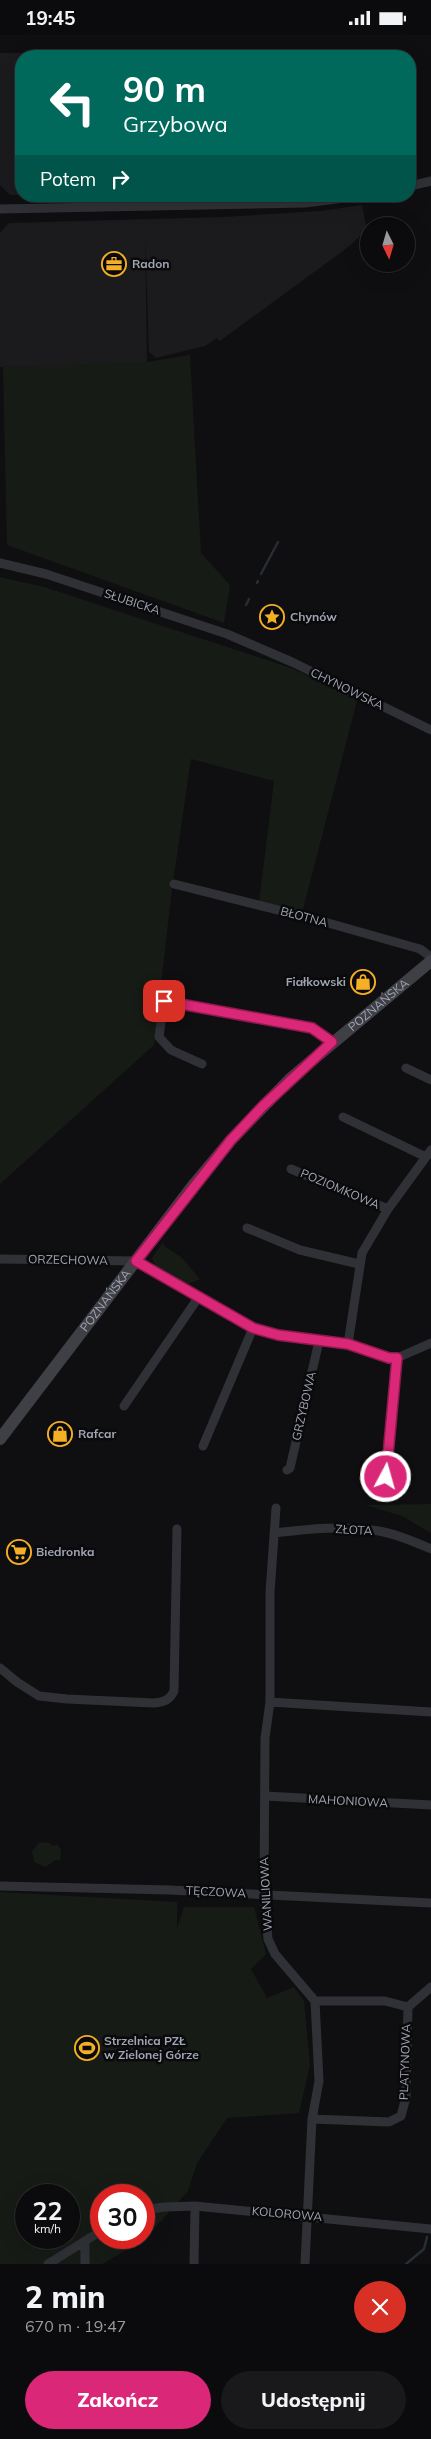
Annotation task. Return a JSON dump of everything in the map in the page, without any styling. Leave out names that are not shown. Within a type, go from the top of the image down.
[{"type":"street","points":[[416,185],[431,181]]},
{"type":"street","points":[[0,209],[313,202]]},
{"type":"street","name":"SŁUBICKA","points":[[0,563],[55,577],[227,634],[262,649]]},
{"type":"street","name":"CHYNOWSKA","points":[[262,649],[431,730]]},
{"type":"street","name":"BŁOTNA","points":[[174,884],[420,949],[431,957]]},
{"type":"street","name":"POZNAŃSKA","points":[[0,1439],[231,1140],[263,1106],[332,1042],[431,961]]},
{"type":"street","points":[[202,1064],[171,1051],[159,1037],[164,1001],[312,1028],[332,1042]]},
{"type":"street","points":[[406,1068],[431,1080]]},
{"type":"street","name":"POZIOMKOWA","points":[[343,1117],[428,1153],[388,1209],[362,1253],[359,1264],[357,1297],[348,1344]]},
{"type":"street","name":"POZIOMKOWA","points":[[291,1169],[388,1209]]},
{"type":"street","points":[[247,1228],[300,1249],[359,1264]]},
{"type":"street","name":"ORZECHOWA","points":[[0,1259],[136,1261]]},
{"type":"street","points":[[136,1261],[253,1328],[278,1335],[348,1344],[389,1358],[397,1358],[431,1343]]},
{"type":"street","points":[[124,1407],[198,1297]]},
{"type":"street","points":[[203,1446],[253,1328]]},
{"type":"street","name":"GRZYBOWA","points":[[287,1471],[290,1468],[319,1341]]},
{"type":"street","points":[[386,1477],[397,1358]]},
{"type":"street","name":"WANILIOWA","points":[[276,1508],[268,1645],[270,1702],[265,1738],[264,1895],[268,1939],[275,1955],[315,2001]]},
{"type":"street","name":"ZŁOTA","points":[[274,1533],[337,1528],[365,1529],[381,1531],[431,1549]]},
{"type":"street","points":[[0,1668],[30,1691],[50,1698],[154,1703],[171,1697],[174,1691],[177,1529]]},
{"type":"street","points":[[270,1702],[431,1712]]},
{"type":"street","name":"MAHONIOWA","points":[[266,1797],[431,1805]]},
{"type":"street","name":"TĘCZOWA","points":[[0,1886],[431,1903]]},
{"type":"street","name":"PLATYNOWA","points":[[312,2119],[388,2122],[401,2116],[406,2097],[408,2007],[431,1987]]},
{"type":"street","points":[[305,2264],[312,2119],[319,2081],[315,2001]]},
{"type":"street","name":"PLATYNOWA","points":[[315,2001],[385,2001],[408,2007]]},
{"type":"street","points":[[194,2264],[195,2206]]},
{"type":"street","name":"KOLOROWA","points":[[155,2208],[195,2206],[307,2215],[431,2229]]},
{"type":"street","points":[[48,2264],[90,2238]]},
{"type":"street","points":[[84,2264],[85,2241]]},
{"type":"shaded area","points":[[0,53],[15,53],[15,195],[10,195],[0,185]]},
{"type":"shaded area","points":[[362,205],[364,217],[360,217],[360,236],[351,245],[220,341],[217,338],[205,346],[156,358],[149,352],[145,233],[147,364],[0,367],[0,233],[9,223],[222,217],[320,211]]},
{"type":"shaded area","points":[[190,355],[201,553],[230,585],[224,623],[7,545],[3,367],[147,362]]},
{"type":"shaded area","points":[[0,577],[44,587],[288,667],[358,697],[302,913],[259,903],[274,781],[191,759],[172,889],[154,1045],[0,1184]]},
{"type":"shaded area","points":[[163,1242],[164,1246],[181,1257],[200,1279],[185,1285],[155,1266],[152,1258]]},
{"type":"shaded area","points":[[431,1504],[431,1533],[402,1516],[365,1505]]},
{"type":"shaded area","points":[[40,1842],[49,1843],[54,1846],[57,1844],[61,1850],[60,1861],[56,1860],[45,1867],[34,1862],[32,1851]]},
{"type":"shaded area","name":"Strzelnica PZŁ w Zielonej Górze","points":[[0,1892],[177,1902],[177,1928],[184,1907],[254,1907],[266,1954],[251,1969],[267,1998],[294,1987],[304,2001],[310,2065],[299,2113],[227,2118],[197,2163],[188,2191],[155,2228],[155,2184],[90,2184],[90,2249],[128,2249],[102,2264],[0,2264]]},
{"type":"waterway","points":[[261,574],[278,542]]},
{"type":"waterway","points":[[246,605],[249,599]]},
{"type":"waterway","points":[[406,2264],[424,2249],[427,2237]]},
{"type":"place","name":"Radon","points":[[114,264]]},
{"type":"place","name":"Chynów","points":[[272,617]]},
{"type":"place","name":"Fiałkowski","points":[[363,982]]},
{"type":"place","name":"Rafcar","points":[[60,1434]]},
{"type":"place","name":"Biedronka","points":[[19,1552]]},
{"type":"place","name":"Strzelnica PZŁ w Zielonej Górze","points":[[87,2048]]},
{"type":"route","points":[[164,1001],[312,1028],[332,1042],[291,1078],[231,1140],[195,1183],[136,1261],[253,1328],[278,1335],[348,1344],[389,1358],[397,1358],[386,1477]]}]
